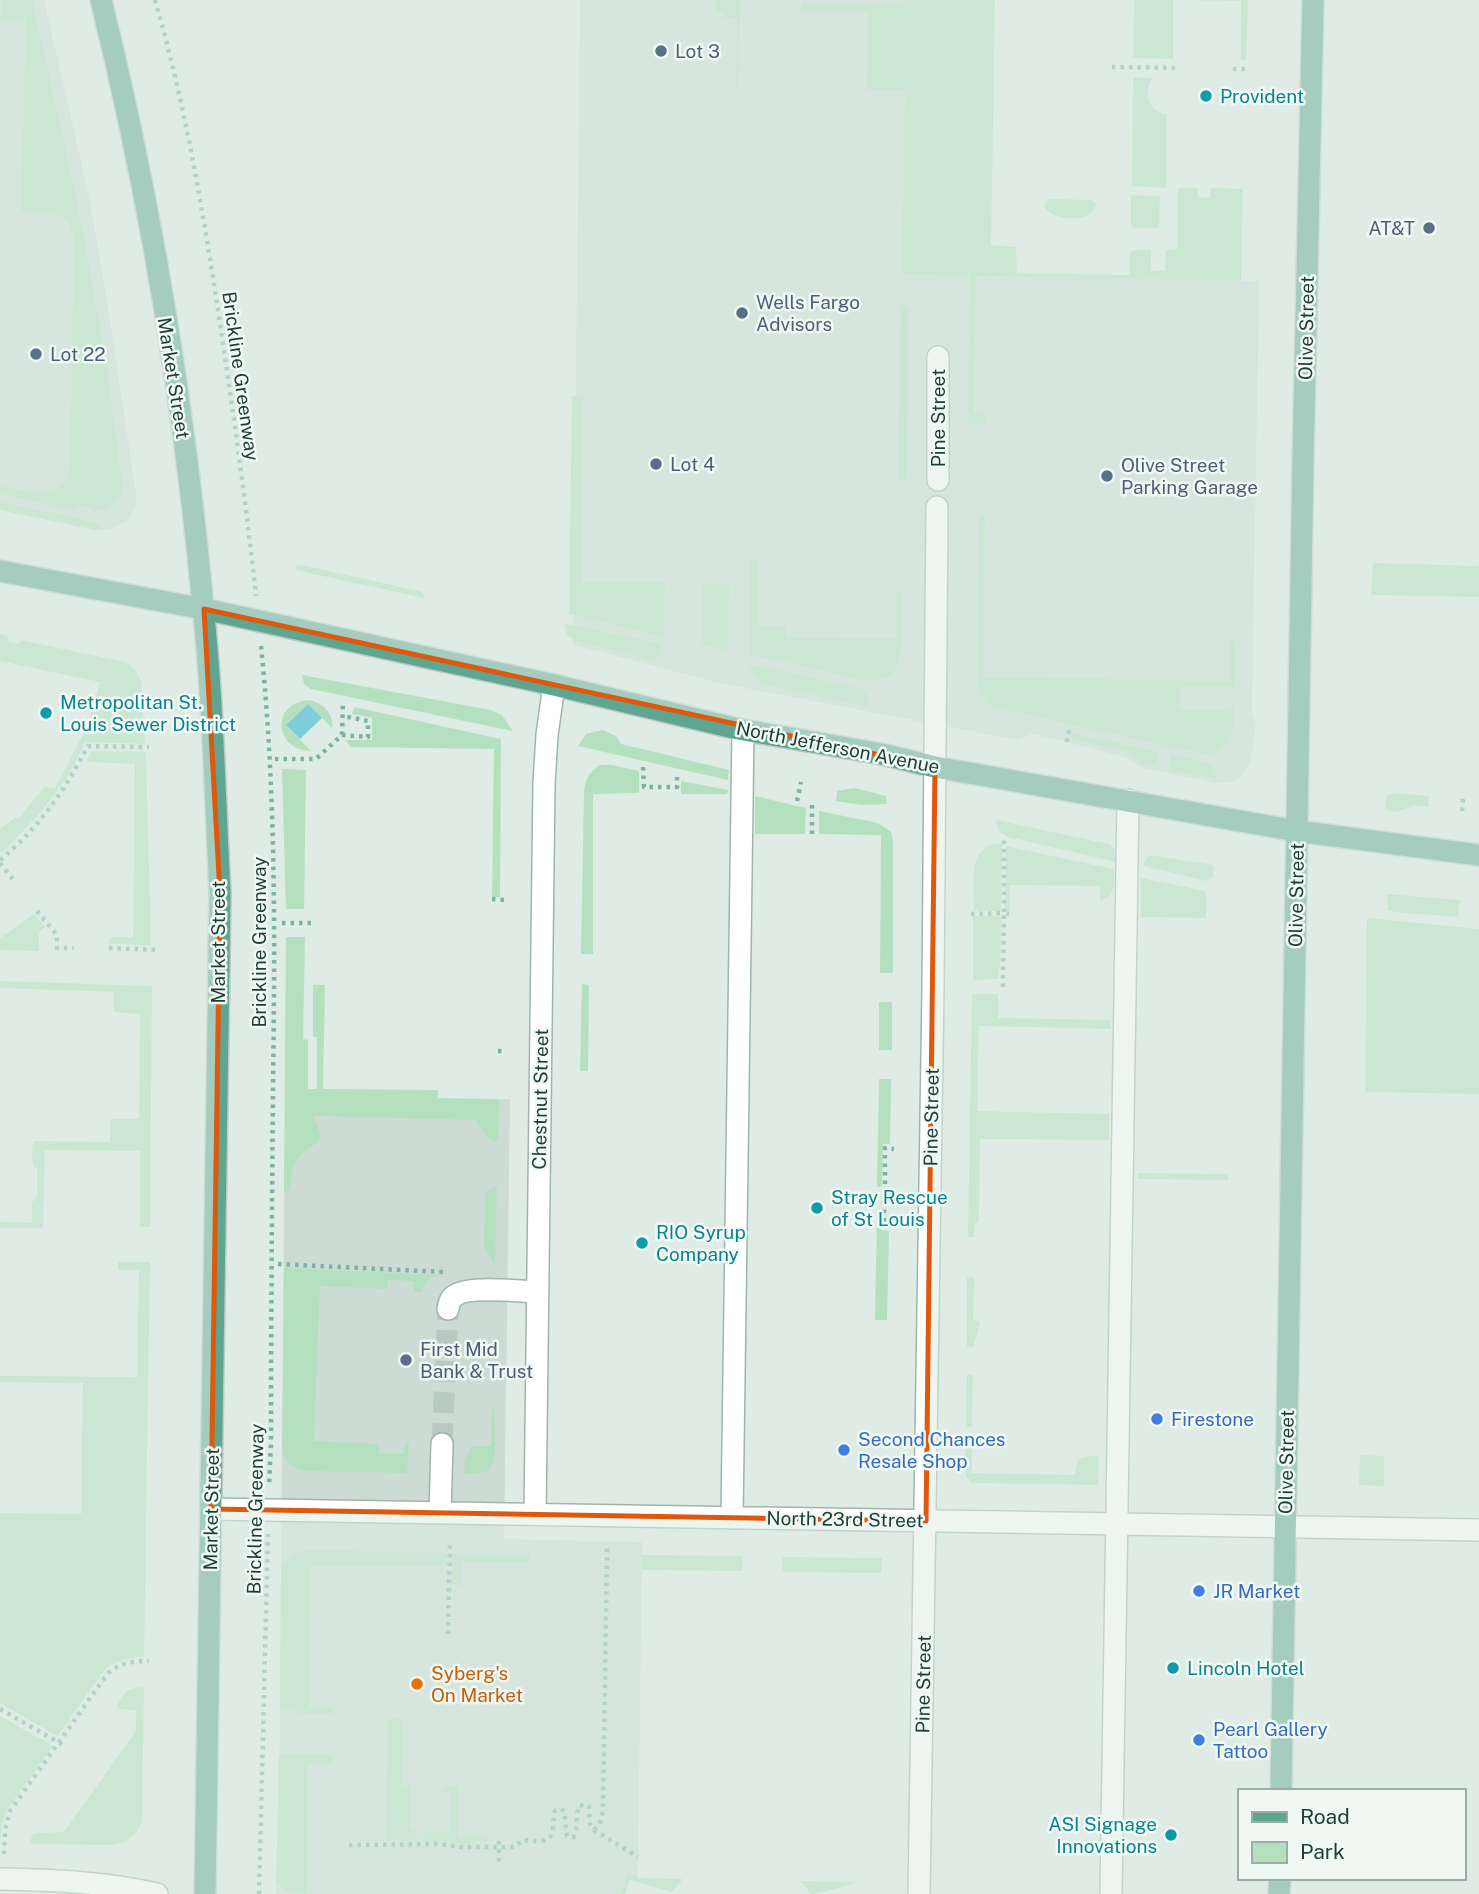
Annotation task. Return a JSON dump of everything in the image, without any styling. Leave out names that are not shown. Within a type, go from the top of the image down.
[{"type":"main road","name":"Market Street","points":[[101,0],[146,211],[176,383],[204,609],[220,892],[205,1894]]},
{"type":"main road","name":"Olive Street","points":[[1281,1789],[1313,0]]},
{"type":"main road","name":"North Jefferson Avenue","points":[[0,570],[204,609],[554,685],[743,730],[1297,831],[1479,855]]},
{"type":"street","name":"Pine Street","points":[[938,480],[939,357]]},
{"type":"street","name":"Pine Street","points":[[919,1894],[926,1521],[937,507]]},
{"type":"street","name":"Chestnut Street","points":[[535,1514],[544,783],[554,685]]},
{"type":"street","points":[[732,1518],[743,730]]},
{"type":"street","points":[[1111,1894],[1128,800]]},
{"type":"street","points":[[448,1309],[449,1301],[457,1293],[537,1292]]},
{"type":"street","points":[[440,1513],[442,1444]]},
{"type":"street","name":"North 23rd Street","points":[[211,1509],[1479,1530]]},
{"type":"street","points":[[0,1879],[97,1884],[157,1894]]},
{"type":"path","name":"Brickline Greenway","points":[[155,0],[190,145],[212,271],[250,539],[268,713],[275,944],[271,1429],[260,1894]]},
{"type":"path","points":[[1112,68],[1179,68]]},
{"type":"path","points":[[1233,69],[1250,69]]},
{"type":"path","points":[[275,759],[316,759],[331,749],[342,734],[343,701]]},
{"type":"path","points":[[342,734],[368,737],[368,721],[343,716]]},
{"type":"path","points":[[1067,742],[1069,729]]},
{"type":"path","points":[[16,883],[0,862],[51,808],[88,746],[149,747]]},
{"type":"path","points":[[643,767],[644,787],[661,790],[677,788],[677,775]]},
{"type":"path","points":[[797,801],[801,782]]},
{"type":"path","points":[[1462,811],[1463,797]]},
{"type":"path","points":[[812,834],[813,804]]},
{"type":"path","points":[[1003,987],[1006,914],[1004,840]]},
{"type":"path","points":[[492,900],[504,900]]},
{"type":"path","points":[[37,911],[57,936],[57,948],[74,948]]},
{"type":"path","points":[[971,914],[1006,914]]},
{"type":"path","points":[[282,923],[313,923]]},
{"type":"path","points":[[109,948],[156,950]]},
{"type":"path","points":[[893,1226],[884,1226],[883,1201],[885,1148],[894,1149]]},
{"type":"path","points":[[278,1264],[445,1272]]},
{"type":"path","points":[[448,1634],[450,1545]]},
{"type":"path","points":[[594,1830],[601,1821],[603,1810],[607,1548]]},
{"type":"path","points":[[4,1854],[5,1830],[10,1811],[61,1744],[108,1673],[116,1666],[126,1663],[149,1661]]},
{"type":"path","points":[[0,1709],[61,1744]]},
{"type":"path","points":[[349,1845],[499,1844],[515,1847],[523,1840],[545,1841],[550,1838],[553,1833],[553,1815],[561,1809],[565,1815],[567,1836],[573,1837],[577,1830],[577,1810],[580,1805],[589,1806],[590,1824],[594,1830],[638,1857]]},
{"type":"path","points":[[420,1836],[420,1844]]},
{"type":"path","points":[[499,1844],[499,1866]]},
{"type":"highlighted area","points":[[204,609],[935,767],[926,1521],[211,1509],[220,893]]},
{"type":"shaded area","points":[[0,0],[44,0],[88,192],[136,494],[136,505],[129,519],[112,529],[96,530],[0,510]]},
{"type":"shaded area","points":[[580,0],[963,0],[960,276],[1259,281],[1252,713],[1256,723],[1251,759],[1242,776],[1231,782],[1215,783],[1143,768],[1125,757],[1032,734],[1017,740],[724,684],[573,645]]},
{"type":"shaded area","points":[[285,1099],[510,1099],[504,1539],[642,1542],[638,1875],[626,1875],[620,1894],[276,1894]]},
{"type":"green space","points":[[2,0],[32,0],[72,178],[106,362],[123,489],[114,503],[91,513],[93,508],[76,504],[74,510],[0,494],[0,486],[33,493],[52,491],[66,478],[70,466],[74,241],[72,230],[63,217],[49,212],[21,211],[26,19],[2,19]]},
{"type":"green space","points":[[715,0],[740,0],[738,87],[738,18],[724,18],[723,11],[716,11]]},
{"type":"green space","points":[[910,0],[995,0],[991,245],[1016,247],[1017,273],[1129,275],[1130,253],[1135,250],[1151,250],[1151,271],[1165,271],[1166,250],[1177,249],[1178,188],[1198,188],[1198,197],[1210,198],[1211,188],[1243,189],[1241,281],[976,276],[973,412],[985,413],[985,424],[968,424],[970,276],[902,274],[905,91],[867,90],[868,12],[801,12],[802,3],[896,4]]},
{"type":"green space","points":[[1134,0],[1173,0],[1173,59],[1133,58]]},
{"type":"green space","points":[[1173,0],[1248,0],[1246,60],[1241,60],[1241,1]]},
{"type":"green space","points":[[1133,77],[1152,78],[1148,90],[1149,101],[1155,110],[1167,114],[1166,188],[1132,186]]},
{"type":"green space","points":[[1131,195],[1160,196],[1159,228],[1133,228]]},
{"type":"green space","points":[[1092,200],[1096,204],[1088,215],[1081,218],[1063,218],[1044,206],[1046,201]]},
{"type":"green space","points":[[901,306],[908,306],[907,480],[898,479]]},
{"type":"green space","points":[[572,396],[583,397],[581,582],[665,583],[664,637],[569,614]]},
{"type":"green space","points":[[0,502],[86,520],[102,529],[0,510]]},
{"type":"green space","points":[[979,516],[985,516],[983,677],[1229,681],[1230,641],[1235,641],[1235,687],[1180,687],[1181,710],[1229,711],[1234,705],[1232,731],[1226,745],[1214,753],[1204,754],[993,707],[986,703],[978,685]]},
{"type":"green space","points":[[750,559],[759,559],[759,626],[786,627],[786,637],[896,639],[897,594],[901,593],[901,646],[895,671],[884,678],[863,680],[749,654]]},
{"type":"green space","points":[[1373,563],[1479,566],[1479,597],[1371,595]]},
{"type":"green space","points":[[297,564],[423,592],[424,598],[295,570]]},
{"type":"green space","points":[[703,584],[729,585],[728,650],[702,644]]},
{"type":"green space","points":[[564,623],[661,644],[660,650],[656,658],[648,660],[576,641],[567,634]]},
{"type":"green space","points":[[0,634],[8,636],[8,642],[19,644],[21,640],[125,662],[131,666],[141,682],[145,744],[85,742],[59,788],[2,853],[0,829],[16,817],[18,819],[44,787],[55,788],[87,727],[100,682],[0,661]]},
{"type":"green space","points":[[750,664],[863,689],[867,695],[868,707],[762,684],[754,675]]},
{"type":"green space","points":[[302,675],[491,710],[502,715],[513,731],[311,689],[304,684]]},
{"type":"green space","points":[[307,700],[325,708],[333,726],[332,728],[308,704],[286,725],[311,751],[299,749],[290,743],[284,736],[282,727],[287,710]]},
{"type":"green space","points":[[354,707],[501,739],[500,897],[492,897],[494,749],[351,747],[345,740],[372,740],[372,718],[352,714]]},
{"type":"green space","points":[[603,730],[616,736],[621,744],[729,770],[728,780],[578,746],[586,734]]},
{"type":"green space","points":[[1073,733],[1158,752],[1156,766],[1139,764],[1139,759],[1126,751],[1072,740]]},
{"type":"green space","points":[[92,751],[146,752],[151,946],[109,943],[112,937],[133,937],[135,764],[85,762]]},
{"type":"green space","points":[[1171,755],[1205,762],[1215,770],[1216,779],[1168,770]]},
{"type":"green space","points":[[600,765],[639,771],[639,793],[593,794],[593,954],[581,954],[584,792],[588,776]]},
{"type":"green space","points":[[282,769],[306,770],[304,909],[286,909]]},
{"type":"green space","points":[[681,781],[728,790],[727,794],[681,794]]},
{"type":"green space","points":[[854,788],[886,796],[887,804],[861,805],[836,801],[837,791]]},
{"type":"green space","points":[[1392,793],[1429,796],[1428,807],[1414,805],[1398,812],[1385,810],[1386,796]]},
{"type":"green space","points":[[755,796],[806,808],[805,834],[755,834]]},
{"type":"green space","points":[[819,811],[878,823],[891,832],[893,973],[880,973],[881,835],[819,834]]},
{"type":"green space","points":[[996,820],[1109,844],[1114,849],[1116,862],[1008,837],[999,831]]},
{"type":"green space","points":[[993,844],[1002,844],[1001,911],[974,911],[973,882],[976,862],[979,854]]},
{"type":"green space","points":[[1006,846],[1114,869],[1111,893],[1100,901],[1100,886],[1010,885],[1009,911],[1005,911]]},
{"type":"green space","points":[[1151,855],[1213,865],[1213,877],[1206,881],[1143,866],[1146,858]]},
{"type":"green space","points":[[1141,878],[1206,891],[1206,918],[1141,917]]},
{"type":"green space","points":[[1387,894],[1460,900],[1458,917],[1393,912],[1388,910]]},
{"type":"green space","points":[[34,914],[45,927],[39,933],[39,951],[0,950],[0,938]]},
{"type":"green space","points":[[973,916],[1001,916],[998,979],[973,980]]},
{"type":"green space","points":[[1367,918],[1479,929],[1479,1094],[1365,1092]]},
{"type":"green space","points":[[286,937],[305,937],[303,1039],[308,1040],[308,1089],[317,1089],[313,985],[325,985],[323,1089],[438,1090],[438,1098],[499,1099],[498,1141],[487,1136],[475,1120],[314,1116],[320,1135],[319,1142],[300,1156],[292,1173],[290,1190],[284,1192]]},
{"type":"green space","points":[[0,981],[152,986],[150,1227],[140,1227],[140,1151],[45,1150],[43,1228],[0,1228],[0,1222],[32,1223],[32,1202],[37,1197],[37,1168],[34,1167],[32,1158],[34,1141],[110,1142],[112,1119],[139,1119],[140,1014],[114,1012],[113,992],[0,988]]},
{"type":"green space","points":[[582,984],[589,985],[588,1071],[580,1071]]},
{"type":"green space","points":[[972,994],[998,994],[998,1018],[1111,1020],[1111,1029],[979,1026],[977,1111],[1109,1114],[1109,1140],[980,1139],[979,1220],[975,1223],[974,1237],[968,1237]]},
{"type":"green space","points":[[879,1002],[892,1002],[892,1050],[879,1050]]},
{"type":"green space","points":[[879,1079],[891,1079],[890,1144],[883,1144],[882,1186],[877,1187]]},
{"type":"green space","points":[[1137,1173],[1228,1174],[1228,1180],[1137,1179]]},
{"type":"green space","points":[[497,1187],[495,1265],[484,1246],[485,1194],[491,1188]]},
{"type":"green space","points":[[877,1215],[881,1215],[881,1230],[889,1231],[887,1320],[875,1320]]},
{"type":"green space","points":[[118,1262],[150,1262],[144,1657],[124,1659],[107,1667],[57,1736],[0,1703],[0,1513],[81,1514],[83,1383],[0,1382],[0,1376],[137,1377],[139,1270],[118,1270]]},
{"type":"green space","points":[[284,1268],[438,1275],[427,1281],[422,1292],[414,1292],[414,1281],[388,1280],[387,1289],[320,1286],[314,1441],[379,1444],[379,1453],[404,1454],[405,1443],[409,1443],[407,1473],[305,1471],[286,1460],[282,1452]]},
{"type":"green space","points":[[967,1277],[974,1278],[973,1320],[980,1323],[973,1347],[967,1347]]},
{"type":"green space","points":[[967,1375],[973,1375],[972,1427],[966,1427]]},
{"type":"green space","points":[[494,1409],[495,1452],[491,1467],[482,1473],[464,1474],[465,1460],[472,1446],[491,1446]]},
{"type":"green space","points":[[965,1448],[972,1448],[972,1473],[1075,1475],[1081,1458],[1099,1456],[1098,1485],[971,1483],[966,1476]]},
{"type":"green space","points":[[1360,1455],[1384,1456],[1384,1486],[1359,1485]]},
{"type":"green space","points":[[312,1550],[446,1553],[446,1566],[311,1565],[309,1707],[331,1708],[332,1714],[298,1713],[280,1705],[281,1567],[294,1554]]},
{"type":"green space","points":[[452,1553],[529,1553],[529,1563],[462,1562],[461,1586],[452,1585]]},
{"type":"green space","points":[[642,1555],[743,1556],[742,1571],[642,1570]]},
{"type":"green space","points":[[782,1557],[882,1558],[881,1573],[783,1572]]},
{"type":"green space","points":[[144,1687],[142,1821],[137,1831],[126,1841],[110,1845],[30,1844],[35,1833],[64,1832],[136,1731],[136,1710],[118,1709],[117,1706],[127,1692]]},
{"type":"green space","points":[[0,1716],[53,1746],[5,1813],[0,1843]]},
{"type":"green space","points":[[388,1718],[403,1719],[402,1785],[411,1786],[410,1829],[416,1830],[416,1840],[386,1839]]},
{"type":"green space","points":[[329,1754],[333,1760],[330,1763],[307,1763],[307,1894],[290,1893],[276,1884],[279,1755]]},
{"type":"green space","points":[[444,1786],[458,1786],[458,1836],[489,1837],[488,1841],[475,1841],[474,1844],[424,1841],[424,1832],[450,1831],[451,1792],[444,1792]]},
{"type":"green space","points":[[626,1875],[638,1875],[638,1878],[683,1879],[672,1892],[630,1880],[625,1894],[620,1894]]},
{"type":"green space","points":[[801,1881],[858,1882],[811,1894]]},
{"type":"water","points":[[308,704],[322,718],[300,739],[286,725]]},
{"type":"tunnel","points":[[442,1444],[448,1309]]},
{"type":"place","name":"Lot 3","points":[[661,51]]},
{"type":"place","name":"Provident","points":[[1206,96]]},
{"type":"place","name":"AT&T","points":[[1429,228]]},
{"type":"place","name":"Wells Fargo Advisors","points":[[742,313]]},
{"type":"place","name":"Lot 22","points":[[36,354]]},
{"type":"place","name":"Lot 4","points":[[656,464]]},
{"type":"place","name":"Olive Street Parking Garage","points":[[1107,476]]},
{"type":"place","name":"Metropolitan St. Louis Sewer District","points":[[46,713]]},
{"type":"place","name":"Stray Rescue of St Louis","points":[[817,1208]]},
{"type":"place","name":"RIO Syrup Company","points":[[642,1243]]},
{"type":"place","name":"First Mid Bank & Trust","points":[[406,1360]]},
{"type":"place","name":"Firestone","points":[[1157,1419]]},
{"type":"place","name":"Second Chances Resale Shop","points":[[844,1450]]},
{"type":"place","name":"JR Market","points":[[1199,1591]]},
{"type":"place","name":"Lincoln Hotel","points":[[1173,1668]]},
{"type":"place","name":"Syberg's On Market","points":[[417,1684]]},
{"type":"place","name":"Pearl Gallery Tattoo","points":[[1199,1740]]},
{"type":"place","name":"ASI Signage Innovations","points":[[1171,1835]]}]
